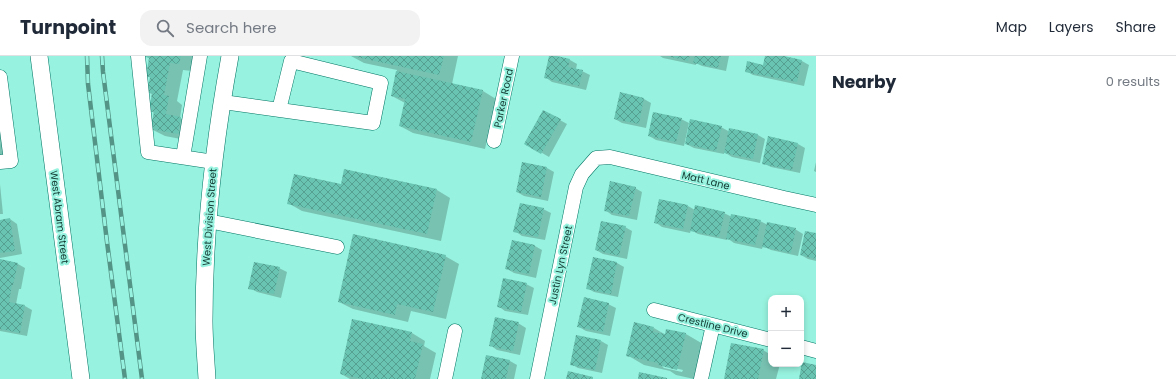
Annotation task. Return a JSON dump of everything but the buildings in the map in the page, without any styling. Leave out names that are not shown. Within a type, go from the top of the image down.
[{"type":"main road","name":"West Abram Street","points":[[39,56],[80,379]]},
{"type":"main road","name":"West Division Street","points":[[207,379],[204,322],[206,248],[214,162],[230,56]]},
{"type":"street","points":[[138,56],[148,152],[214,162]]},
{"type":"street","points":[[183,157],[200,56]]},
{"type":"street","name":"Parker Road","points":[[494,141],[512,56]]},
{"type":"street","points":[[223,102],[279,110],[373,123],[381,83],[291,61],[279,110]]},
{"type":"street","points":[[0,77],[11,161],[0,162]]},
{"type":"street","name":"Matt Lane","points":[[596,158],[610,156],[816,205]]},
{"type":"street","name":"Justin Lyn Street","points":[[537,379],[576,187],[582,174],[596,158]]},
{"type":"street","points":[[208,221],[336,247]]},
{"type":"street","name":"Crestline Drive","points":[[654,310],[768,339]]},
{"type":"street","points":[[701,379],[714,325]]},
{"type":"street","points":[[445,379],[455,331]]},
{"type":"street","points":[[804,348],[816,351]]},
{"type":"railway","points":[[87,56],[88,84],[125,379]]},
{"type":"railway","points":[[102,56],[142,379]]}]
